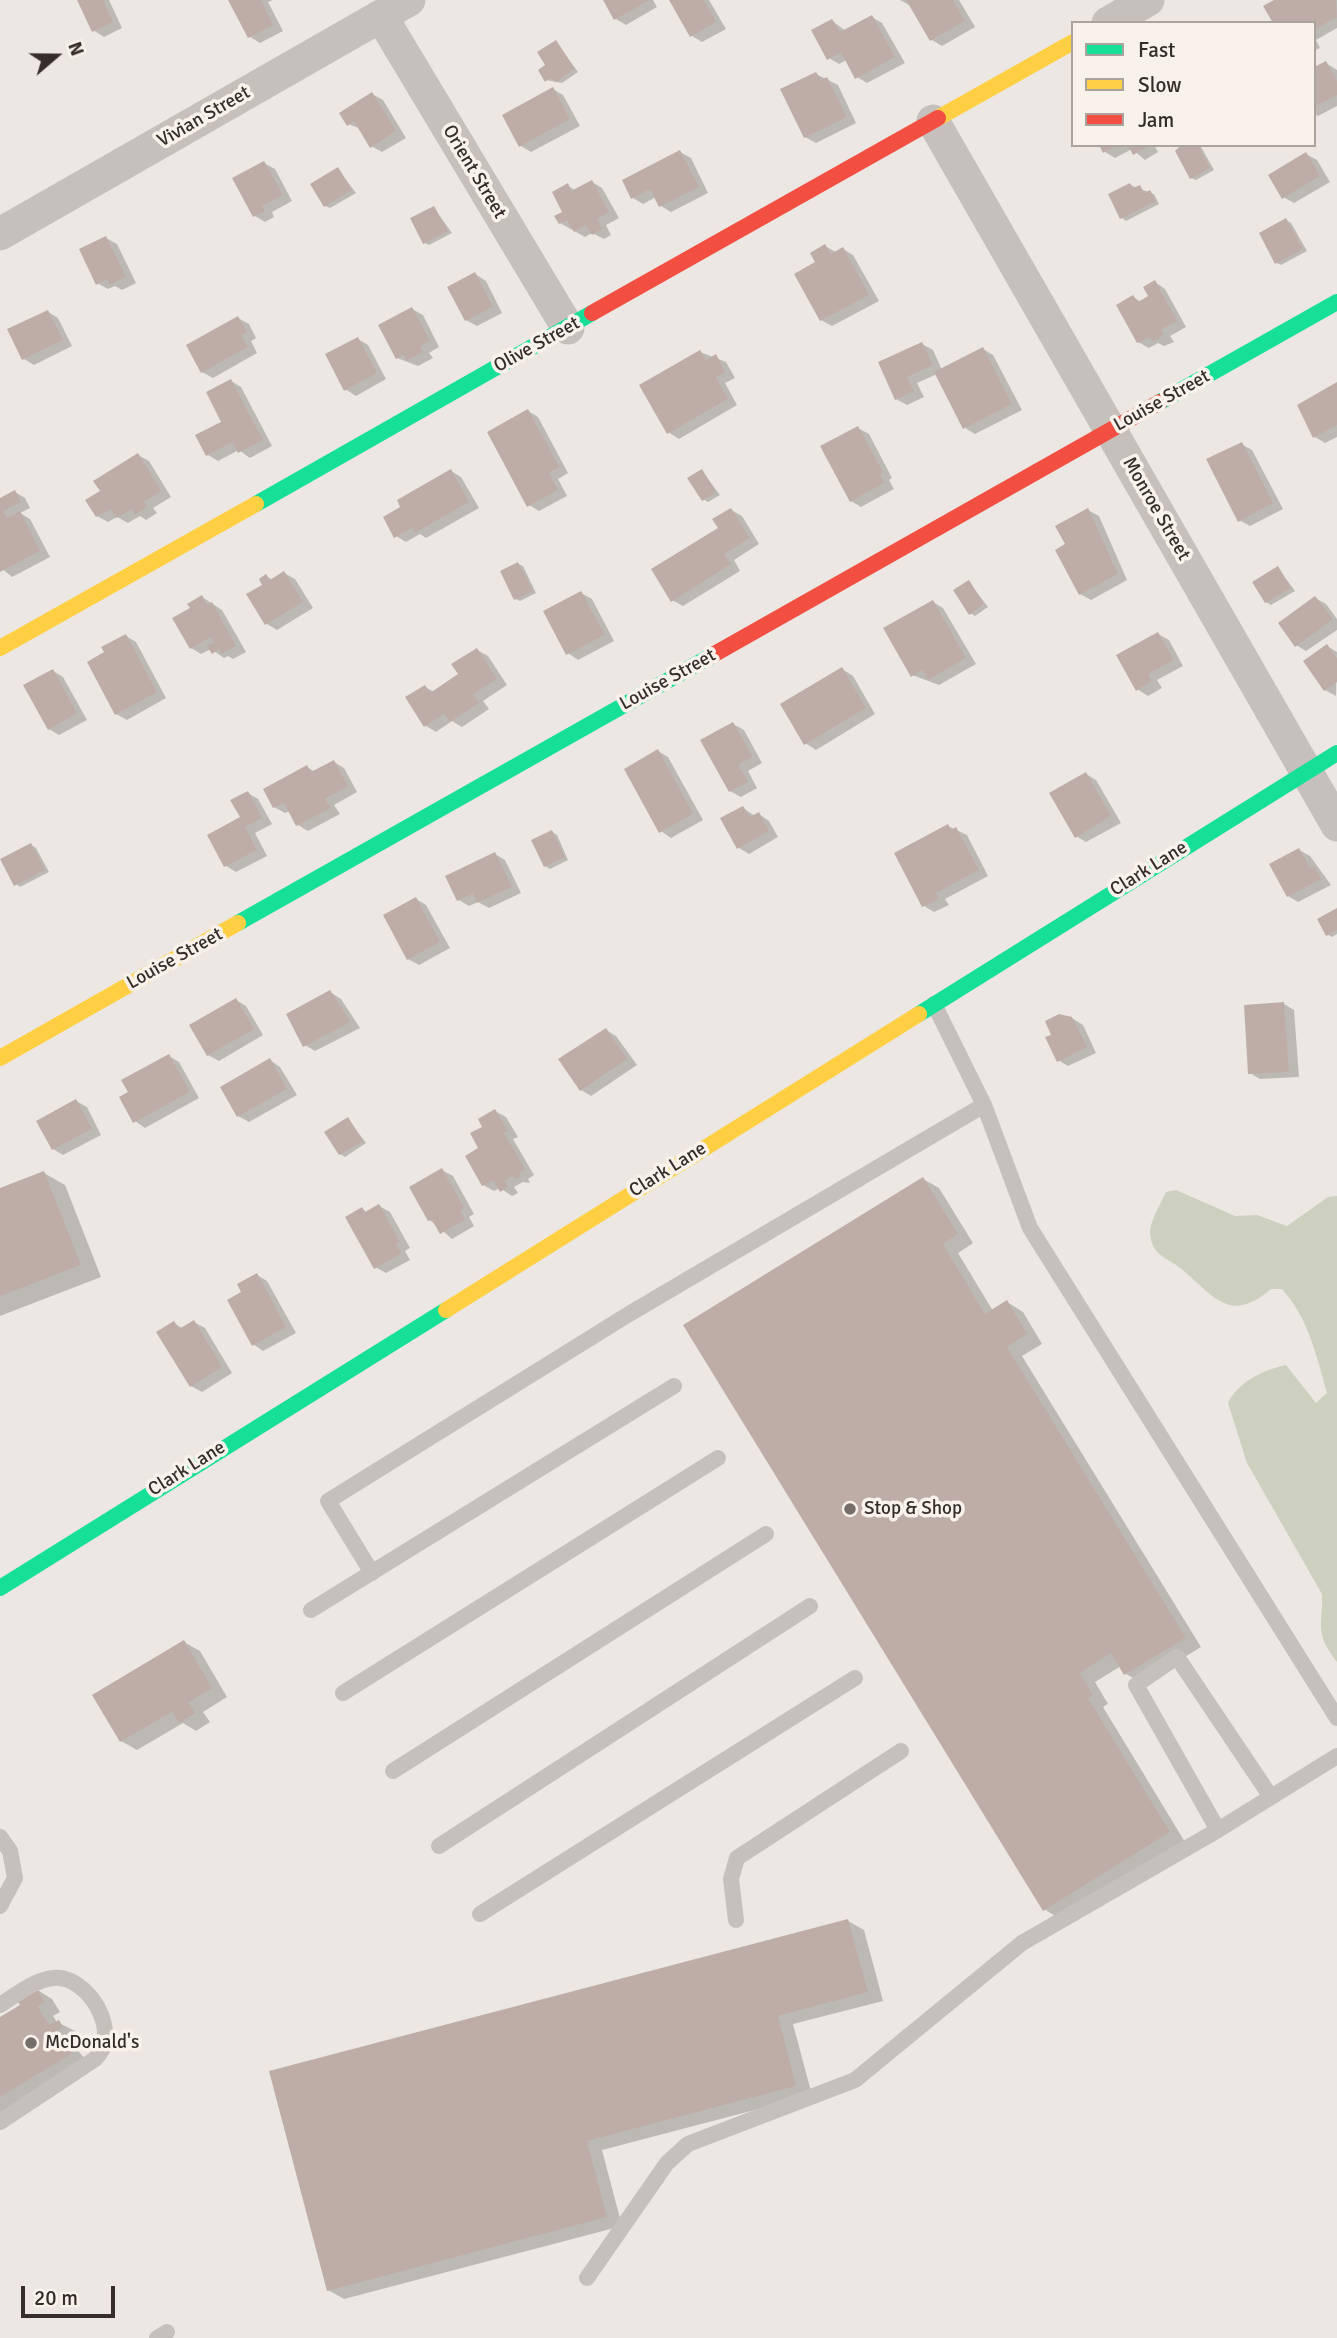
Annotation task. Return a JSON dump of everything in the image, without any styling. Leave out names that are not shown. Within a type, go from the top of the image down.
[{"type":"street","points":[[1111,21],[1148,0]]},
{"type":"street","name":"Vivian Street","points":[[0,233],[395,8]]},
{"type":"street","name":"Orient Street","points":[[395,8],[568,328]]},
{"type":"street","name":"Olive Street","points":[[0,648],[1071,43]]},
{"type":"street","name":"Monroe Street","points":[[933,121],[1337,825]]},
{"type":"street","name":"Louise Street","points":[[0,1058],[1337,302]]},
{"type":"street","name":"Clark Lane","points":[[0,1588],[1337,752]]},
{"type":"lane","points":[[934,1003],[984,1105],[1030,1228],[1337,1718]]},
{"type":"lane","points":[[372,1573],[328,1502],[629,1314],[984,1105]]},
{"type":"lane","points":[[311,1610],[674,1386]]},
{"type":"lane","points":[[343,1693],[718,1458]]},
{"type":"lane","points":[[393,1771],[766,1534]]},
{"type":"lane","points":[[439,1846],[810,1606]]},
{"type":"lane","points":[[1218,1830],[1136,1685],[1177,1657],[1270,1797]]},
{"type":"lane","points":[[480,1914],[855,1678]]},
{"type":"lane","points":[[736,1920],[731,1879],[737,1858],[901,1751]]},
{"type":"lane","points":[[587,2278],[667,2163],[688,2144],[855,2080],[1022,1943],[1218,1830],[1337,1756]]},
{"type":"lane","points":[[0,1906],[15,1878],[3,1840]]},
{"type":"lane","points":[[0,2005],[44,1980],[65,1978],[84,1989],[103,2019],[107,2038],[106,2047],[95,2059],[0,2122]]},
{"type":"green space","points":[[1176,1190],[1235,1216],[1257,1215],[1287,1226],[1328,1197],[1337,1196],[1337,1662],[1322,1636],[1322,1594],[1247,1463],[1228,1403],[1238,1389],[1252,1378],[1286,1365],[1316,1403],[1327,1393],[1315,1352],[1299,1312],[1282,1289],[1271,1289],[1257,1299],[1234,1306],[1215,1298],[1158,1253],[1151,1241],[1152,1223],[1166,1192]]},
{"type":"building","points":[[77,0],[103,0],[113,22],[92,32]]},
{"type":"building","points":[[228,0],[261,0],[273,25],[248,38]]},
{"type":"building","points":[[603,0],[650,0],[614,20]]},
{"type":"building","points":[[669,0],[704,0],[716,22],[690,37]]},
{"type":"building","points":[[906,0],[953,0],[965,21],[930,41]]},
{"type":"building","points":[[1274,0],[1336,0],[1337,17],[1316,29],[1316,21],[1272,21],[1263,6]]},
{"type":"building","points":[[872,15],[895,57],[855,79],[841,52],[827,60],[811,30],[832,19],[840,32]]},
{"type":"building","points":[[556,40],[575,69],[556,82],[550,78],[545,82],[538,70],[545,65],[537,52]]},
{"type":"building","points":[[1326,61],[1337,81],[1337,95],[1316,106],[1316,66]]},
{"type":"building","points":[[816,72],[821,80],[827,77],[847,117],[804,138],[780,89]]},
{"type":"building","points":[[553,87],[570,119],[519,147],[502,115]]},
{"type":"building","points":[[372,92],[396,131],[370,148],[354,121],[347,126],[339,113]]},
{"type":"building","points":[[1100,147],[1114,147],[1103,153]]},
{"type":"building","points":[[1129,147],[1147,147],[1133,155]]},
{"type":"building","points":[[1179,147],[1199,147],[1210,168],[1190,179],[1175,151]]},
{"type":"building","points":[[680,150],[699,187],[659,207],[650,189],[631,199],[622,180]]},
{"type":"building","points":[[1306,152],[1320,176],[1282,199],[1268,175]]},
{"type":"building","points":[[264,161],[283,195],[262,206],[265,211],[253,217],[232,178]]},
{"type":"building","points":[[338,167],[352,190],[324,207],[310,184]]},
{"type":"building","points":[[592,180],[609,212],[597,219],[602,229],[592,235],[586,225],[574,232],[567,220],[559,224],[554,216],[562,212],[552,192],[568,183],[571,191]]},
{"type":"building","points":[[1130,183],[1133,188],[1140,185],[1144,193],[1150,190],[1156,201],[1120,219],[1108,194]]},
{"type":"building","points":[[434,206],[448,231],[423,244],[410,218]]},
{"type":"building","points":[[1286,218],[1303,249],[1275,264],[1259,233]]},
{"type":"building","points":[[106,236],[126,277],[110,285],[107,279],[96,285],[79,249]]},
{"type":"building","points":[[825,244],[831,254],[843,247],[869,295],[820,321],[794,274],[815,262],[810,253]]},
{"type":"building","points":[[475,272],[493,307],[465,321],[447,287]]},
{"type":"building","points":[[1155,280],[1177,321],[1161,330],[1164,335],[1153,342],[1150,337],[1137,343],[1116,305],[1133,295],[1138,302],[1148,296],[1143,287]]},
{"type":"building","points":[[412,307],[430,341],[420,346],[423,352],[406,361],[404,355],[396,359],[378,325]]},
{"type":"building","points":[[48,310],[63,340],[22,360],[7,329]]},
{"type":"building","points":[[238,316],[247,332],[241,335],[248,347],[201,373],[186,345]]},
{"type":"building","points":[[358,337],[377,373],[344,391],[325,354]]},
{"type":"building","points":[[922,342],[933,365],[907,377],[914,391],[895,400],[878,362]]},
{"type":"building","points":[[983,347],[1012,404],[963,429],[934,372]]},
{"type":"building","points":[[700,350],[706,360],[716,354],[725,372],[716,377],[728,399],[667,434],[639,385]]},
{"type":"building","points":[[231,379],[263,440],[238,453],[233,442],[206,456],[195,435],[221,422],[206,392]]},
{"type":"building","points":[[1337,382],[1337,425],[1313,438],[1297,405]]},
{"type":"building","points":[[528,409],[559,467],[549,473],[558,490],[527,507],[487,432]]},
{"type":"building","points":[[858,426],[883,472],[880,474],[884,483],[850,502],[820,446]]},
{"type":"building","points":[[1242,442],[1273,503],[1238,522],[1206,459]]},
{"type":"building","points":[[138,453],[161,491],[144,502],[147,507],[135,515],[132,509],[116,518],[111,509],[96,517],[85,500],[100,491],[93,481]]},
{"type":"building","points":[[451,469],[469,502],[415,533],[412,528],[394,538],[383,517],[400,507],[397,500]]},
{"type":"building","points":[[702,469],[716,492],[702,501],[687,478]]},
{"type":"building","points":[[15,490],[21,502],[3,511],[7,518],[20,511],[40,551],[0,572],[0,498]]},
{"type":"building","points":[[731,508],[750,538],[724,554],[731,564],[671,602],[651,569],[718,528],[712,519]]},
{"type":"building","points":[[1088,508],[1118,574],[1079,595],[1055,550],[1065,544],[1055,526]]},
{"type":"building","points":[[518,562],[533,591],[514,600],[500,571]]},
{"type":"building","points":[[1278,566],[1291,588],[1265,603],[1252,582]]},
{"type":"building","points":[[284,571],[303,602],[265,625],[246,594],[262,585],[259,579],[266,574],[270,580]]},
{"type":"building","points":[[969,580],[984,604],[969,615],[953,590]]},
{"type":"building","points":[[581,591],[605,635],[566,655],[543,611]]},
{"type":"building","points":[[202,595],[207,605],[212,602],[236,646],[221,654],[219,649],[212,654],[207,646],[214,642],[211,637],[190,649],[172,618],[190,608],[187,604]]},
{"type":"building","points":[[1315,596],[1333,619],[1295,647],[1278,623]]},
{"type":"building","points":[[933,600],[966,658],[928,680],[922,670],[911,677],[883,628]]},
{"type":"building","points":[[1158,632],[1174,660],[1148,674],[1152,681],[1136,691],[1116,655]]},
{"type":"building","points":[[126,634],[157,692],[115,715],[87,662],[104,652],[101,647]]},
{"type":"building","points":[[1327,644],[1337,658],[1337,682],[1324,691],[1303,661]]},
{"type":"building","points":[[477,648],[497,679],[473,694],[479,703],[450,722],[444,714],[424,727],[405,697],[425,685],[430,693],[458,674],[451,664]]},
{"type":"building","points":[[842,667],[866,708],[804,745],[780,704]]},
{"type":"building","points":[[53,669],[77,713],[48,730],[23,685]]},
{"type":"building","points":[[733,722],[753,757],[738,765],[748,782],[729,792],[700,740]]},
{"type":"building","points":[[658,749],[693,814],[659,833],[624,769]]},
{"type":"building","points":[[334,760],[348,786],[325,799],[331,808],[296,826],[284,803],[273,808],[263,789],[307,765],[311,772]]},
{"type":"building","points":[[1086,772],[1111,816],[1075,838],[1049,793]]},
{"type":"building","points":[[248,791],[262,818],[245,827],[257,850],[224,867],[207,835],[240,817],[230,800]]},
{"type":"building","points":[[743,806],[750,817],[759,812],[769,831],[737,849],[720,818]]},
{"type":"building","points":[[948,824],[951,830],[956,827],[979,870],[936,893],[939,899],[922,907],[894,853]]},
{"type":"building","points":[[552,830],[565,857],[544,867],[531,840]]},
{"type":"building","points":[[31,843],[45,870],[14,886],[0,859]]},
{"type":"building","points":[[1299,848],[1310,868],[1314,866],[1321,879],[1287,897],[1269,864]]},
{"type":"building","points":[[495,852],[512,887],[477,903],[473,894],[457,901],[445,876]]},
{"type":"building","points":[[416,897],[440,942],[407,960],[383,915]]},
{"type":"building","points":[[1337,908],[1337,930],[1326,936],[1317,919]]},
{"type":"building","points":[[330,990],[351,1022],[303,1047],[286,1014]]},
{"type":"building","points":[[236,998],[254,1029],[207,1056],[189,1025]]},
{"type":"building","points":[[1284,1002],[1289,1072],[1248,1074],[1244,1005]]},
{"type":"building","points":[[1059,1014],[1072,1017],[1087,1047],[1057,1062],[1045,1037],[1051,1035],[1045,1021]]},
{"type":"building","points":[[606,1028],[627,1059],[580,1091],[558,1059]]},
{"type":"building","points":[[169,1054],[190,1092],[133,1123],[119,1097],[128,1092],[121,1080]]},
{"type":"building","points":[[270,1058],[287,1089],[237,1117],[220,1087]]},
{"type":"building","points":[[76,1099],[92,1129],[52,1150],[36,1121]]},
{"type":"building","points":[[495,1109],[508,1131],[504,1133],[525,1169],[519,1173],[521,1177],[515,1179],[513,1176],[505,1181],[508,1187],[500,1192],[494,1180],[482,1186],[465,1156],[478,1148],[470,1133],[482,1127],[478,1119]]},
{"type":"building","points":[[348,1117],[363,1141],[339,1155],[324,1132]]},
{"type":"building","points":[[442,1168],[464,1208],[460,1211],[465,1220],[440,1234],[432,1220],[428,1221],[409,1187]]},
{"type":"building","points":[[44,1171],[81,1265],[0,1296],[0,1188]]},
{"type":"building","points":[[923,1177],[958,1234],[943,1244],[985,1314],[1007,1300],[1027,1334],[1007,1347],[1186,1638],[1124,1675],[1111,1653],[1080,1673],[1093,1695],[1088,1698],[1170,1832],[1043,1911],[683,1325]]},
{"type":"building","points":[[379,1204],[400,1242],[396,1244],[401,1254],[374,1269],[345,1217],[362,1207],[365,1212]]},
{"type":"building","points":[[257,1273],[286,1327],[252,1346],[227,1300],[241,1292],[237,1284]]},
{"type":"building","points":[[194,1320],[222,1367],[190,1387],[156,1332],[174,1321],[179,1329]]},
{"type":"building","points":[[184,1640],[212,1688],[188,1703],[195,1713],[179,1723],[172,1712],[120,1742],[92,1695]]},
{"type":"building","points":[[848,1919],[868,1992],[778,2016],[796,2086],[587,2141],[607,2217],[327,2291],[269,2071]]},
{"type":"building","name":"McDonald's","points":[[36,1987],[45,2002],[38,2007],[49,2025],[59,2020],[63,2027],[54,2032],[62,2045],[67,2042],[73,2053],[0,2097],[0,2017],[20,2005],[16,1999]]},
{"type":"traffic: fast","points":[[1160,402],[1337,302]]},
{"type":"traffic: fast","points":[[256,504],[592,313]]},
{"type":"traffic: fast","points":[[238,923],[711,656]]},
{"type":"traffic: fast","points":[[919,1014],[1337,753]]},
{"type":"traffic: fast","points":[[0,1588],[446,1310]]},
{"type":"traffic: slow","points":[[938,118],[1071,43]]},
{"type":"traffic: slow","points":[[0,648],[256,504]]},
{"type":"traffic: slow","points":[[0,1058],[238,923]]},
{"type":"traffic: slow","points":[[446,1310],[919,1014]]},
{"type":"traffic: jam","points":[[592,313],[938,118]]},
{"type":"traffic: jam","points":[[711,656],[1160,402]]},
{"type":"place","name":"Stop & Shop","points":[[850,1509]]},
{"type":"place","name":"McDonald's","points":[[31,2043]]}]
